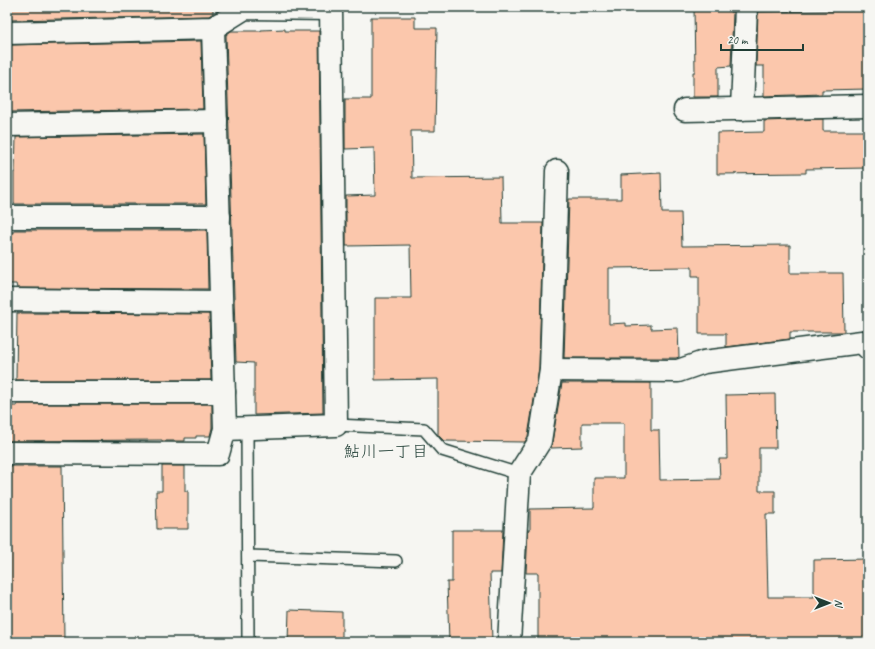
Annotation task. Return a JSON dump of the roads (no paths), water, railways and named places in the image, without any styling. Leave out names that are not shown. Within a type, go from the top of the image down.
[{"type":"street","points":[[742,109],[746,7]]},
{"type":"street","points":[[7,33],[213,28],[246,8],[331,8],[336,425],[225,429]]},
{"type":"street","points":[[7,453],[218,454],[225,429],[213,28]]},
{"type":"street","points":[[685,110],[868,106]]},
{"type":"street","points":[[7,125],[216,121]]},
{"type":"street","points":[[509,642],[519,474],[540,441],[550,370],[557,171]]},
{"type":"street","points":[[7,217],[219,217]]},
{"type":"street","points":[[7,300],[221,302]]},
{"type":"street","points":[[550,370],[678,371],[712,360],[862,342],[868,348]]},
{"type":"street","points":[[7,392],[224,392]]},
{"type":"lane","points":[[336,425],[424,429],[442,450],[519,474]]},
{"type":"lane","points":[[247,428],[248,642]]},
{"type":"lane","points":[[248,556],[396,561]]},
{"type":"district","name":"鮎川一丁目","points":[[386,451]]}]
